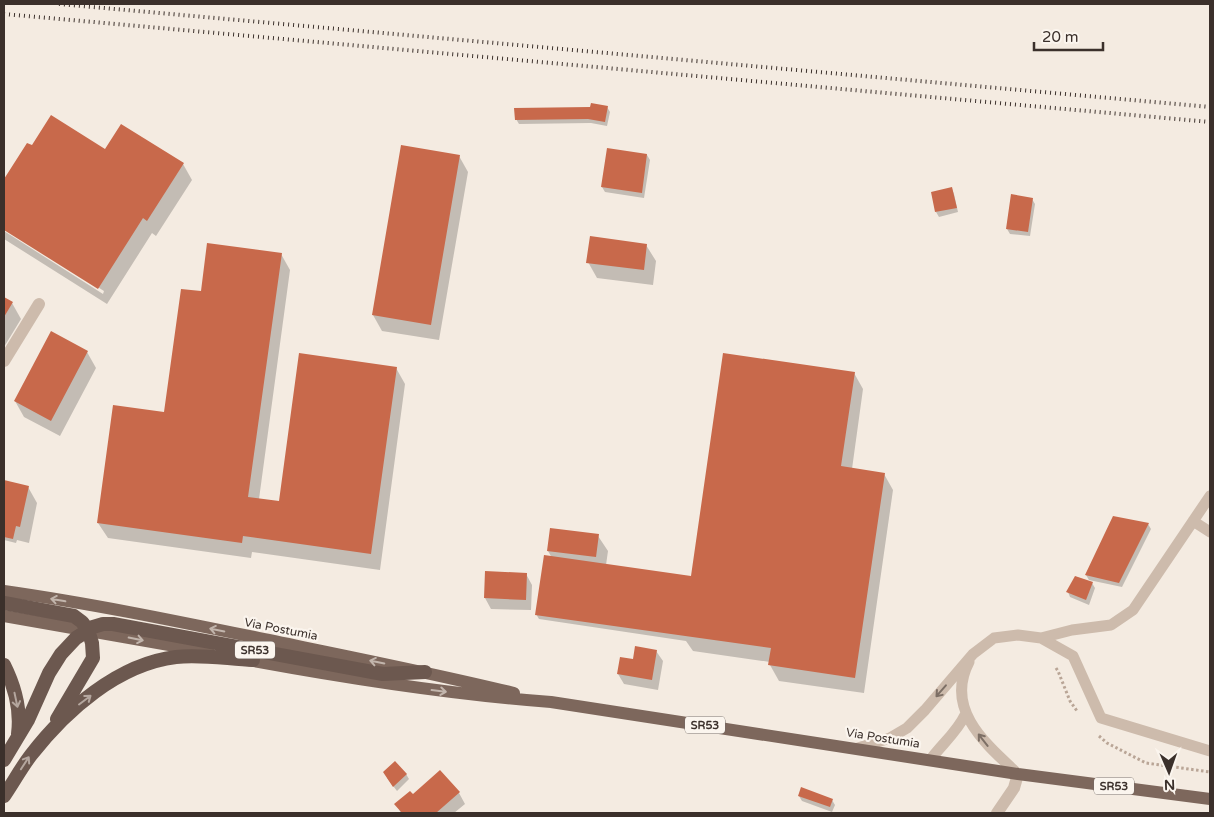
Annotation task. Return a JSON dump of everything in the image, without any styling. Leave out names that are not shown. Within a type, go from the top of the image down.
[{"type":"highway","points":[[4,603],[74,616],[88,630]]},
{"type":"highway","name":"SR53","points":[[4,760],[28,720],[55,662],[76,638],[98,624],[113,624],[383,674],[424,672]]},
{"type":"highway","name":"SR53","points":[[50,733],[93,658],[92,643],[88,630]]},
{"type":"highway","name":"SR53","points":[[4,796],[30,756],[50,733],[87,698],[119,678],[151,663],[176,657],[253,660]]},
{"type":"highway","name":"SR53","points":[[4,665],[17,703],[19,717],[17,738]]},
{"type":"main road","name":"Via Postumia","points":[[4,591],[103,608],[424,672],[551,702]]},
{"type":"main road","name":"Via Postumia","points":[[4,616],[411,687],[551,702],[1018,774],[1210,799]]},
{"type":"street","points":[[4,361],[39,304]]},
{"type":"street","points":[[997,813],[1014,788],[1018,774]]},
{"type":"lane","points":[[1040,638],[1072,630],[1110,625],[1133,610],[1210,496]]},
{"type":"lane","points":[[1193,521],[1210,532]]},
{"type":"lane","points":[[858,748],[890,738],[907,728],[973,654],[994,638],[1018,635],[1040,638],[1073,656],[1102,718],[1210,752]]},
{"type":"lane","points":[[973,654],[966,668],[963,683],[965,715],[988,746],[1018,774]]},
{"type":"lane","points":[[931,760],[944,742],[958,728],[965,715]]},
{"type":"path","points":[[1054,666],[1058,670],[1070,701],[1080,715]]},
{"type":"path","points":[[1096,733],[1107,743],[1146,763],[1210,772]]},
{"type":"building","points":[[591,103],[608,106],[605,122],[588,119],[515,120],[514,108],[590,107]]},
{"type":"building","points":[[51,115],[105,149],[121,124],[184,163],[147,221],[143,218],[98,289],[4,230],[4,179],[27,143],[32,145]]},
{"type":"building","points":[[401,145],[460,155],[431,325],[372,315]]},
{"type":"building","points":[[607,148],[647,154],[642,193],[601,187]]},
{"type":"building","points":[[952,187],[957,208],[935,212],[931,192]]},
{"type":"building","points":[[1011,194],[1033,198],[1028,232],[1006,229]]},
{"type":"building","points":[[590,236],[647,244],[644,270],[586,263]]},
{"type":"building","points":[[207,243],[282,253],[248,497],[279,501],[299,353],[397,367],[371,554],[243,536],[242,543],[97,523],[113,405],[164,412],[181,289],[201,291]]},
{"type":"building","points":[[4,297],[13,302],[4,317]]},
{"type":"building","points":[[51,331],[88,351],[51,421],[14,401]]},
{"type":"building","points":[[723,353],[855,372],[841,466],[885,473],[855,678],[768,665],[771,648],[535,615],[544,555],[691,576]]},
{"type":"building","points":[[4,480],[29,486],[20,527],[16,526],[13,539],[4,537]]},
{"type":"building","points":[[1113,516],[1149,523],[1119,583],[1085,575]]},
{"type":"building","points":[[550,528],[599,534],[596,557],[547,551]]},
{"type":"building","points":[[485,571],[527,573],[526,600],[484,598]]},
{"type":"building","points":[[1075,576],[1093,582],[1086,600],[1066,592]]},
{"type":"building","points":[[635,646],[657,650],[652,680],[617,674],[620,657],[633,659]]},
{"type":"building","points":[[395,761],[407,774],[393,787],[383,772]]},
{"type":"building","points":[[440,770],[460,792],[436,813],[402,813],[394,804],[410,791],[413,794]]},
{"type":"building","points":[[801,787],[833,799],[830,807],[798,796]]},
{"type":"railway","points":[[59,4],[1210,107]]},
{"type":"railway","points":[[4,14],[1210,122]]}]
